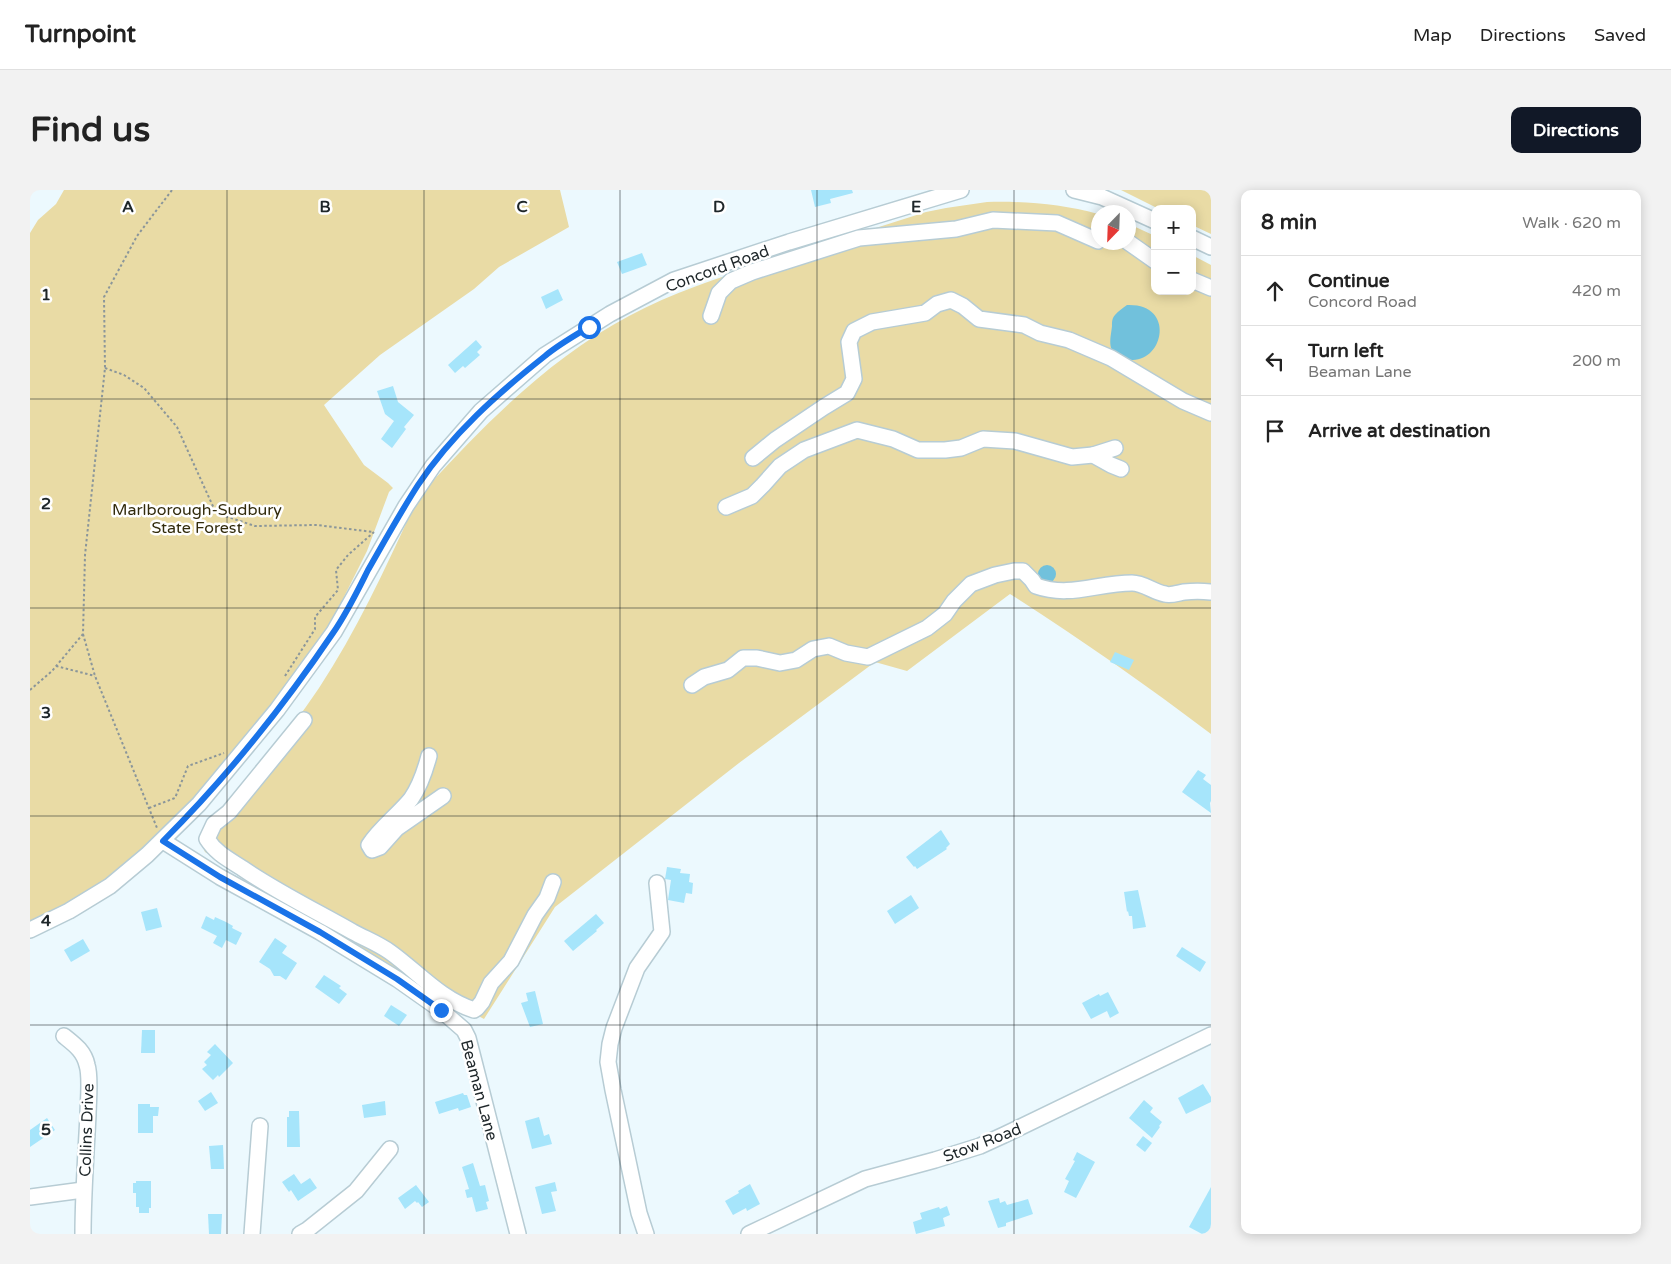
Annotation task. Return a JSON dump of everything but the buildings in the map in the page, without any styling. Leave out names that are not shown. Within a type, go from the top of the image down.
[{"type":"street","name":"Concord Road","points":[[30,930],[90,899],[129,871],[163,841],[215,785],[262,730],[334,632],[380,535],[418,485],[448,447],[481,411],[545,355],[610,314],[674,280],[961,190]]},
{"type":"street","points":[[1074,190],[1102,198],[1151,219]]},
{"type":"street","points":[[711,316],[719,293],[731,281],[752,272],[859,238],[956,229],[993,220],[1057,223],[1091,238]]},
{"type":"street","points":[[1196,240],[1211,247]]},
{"type":"street","points":[[1136,248],[1151,258]]},
{"type":"street","points":[[1196,282],[1211,288]]},
{"type":"street","points":[[753,458],[782,435],[824,406],[847,393],[854,379],[849,342],[854,331],[872,322],[925,313],[937,304],[951,300],[963,306],[979,319],[1024,326],[1040,333],[1069,340],[1111,358],[1183,401],[1211,413]]},
{"type":"street","points":[[726,507],[752,496],[780,466],[804,450],[857,430],[893,438],[918,450],[961,448],[984,438],[1015,441],[1072,457],[1093,455],[1115,448]]},
{"type":"street","points":[[1093,455],[1122,469]]},
{"type":"street","points":[[692,685],[704,677],[728,670],[743,658],[758,658],[780,663],[796,660],[813,649],[828,646],[846,653],[868,657],[927,628],[945,614],[958,596],[971,584],[995,575],[1014,571],[1023,571],[1036,586],[1049,591],[1068,592],[1134,583],[1166,595],[1184,592],[1211,592]]},
{"type":"street","points":[[304,720],[230,812],[214,824],[207,839],[214,850],[251,874],[374,942],[390,952],[451,1000],[474,1010],[482,1002],[491,983],[512,961],[535,915],[547,898],[552,882]]},
{"type":"street","points":[[430,756],[421,781],[411,799],[376,834],[369,845],[372,850],[380,847],[397,828],[444,796]]},
{"type":"street","name":"Beaman Lane","points":[[163,841],[220,877],[305,923],[397,979],[441,1010],[464,1030],[468,1038],[518,1234]]},
{"type":"street","points":[[646,1234],[639,1213],[608,1062],[614,1028],[637,968],[662,932],[657,883]]},
{"type":"street","name":"Stow Road","points":[[749,1234],[864,1179],[935,1160],[988,1142],[1211,1035]]},
{"type":"street","name":"Collins Drive","points":[[64,1036],[80,1049],[88,1065],[83,1234]]},
{"type":"street","points":[[252,1234],[260,1126]]},
{"type":"street","points":[[300,1234],[356,1190],[390,1149]]},
{"type":"street","points":[[30,1197],[83,1190]]},
{"type":"path","points":[[163,841],[95,676],[83,634],[86,556],[105,368],[104,297],[137,236],[172,190]]},
{"type":"path","points":[[105,368],[124,375],[144,388],[177,427],[216,513],[255,526],[317,525],[380,535]]},
{"type":"path","points":[[283,681],[314,629],[315,617],[338,590],[336,570],[348,555],[380,535]]},
{"type":"path","points":[[30,690],[56,666],[83,634]]},
{"type":"path","points":[[56,666],[95,676]]},
{"type":"path","points":[[149,808],[175,798],[188,766],[226,752]]},
{"type":"green space","name":"Marlborough-Sudbury State Forest","points":[[64,190],[560,190],[569,227],[499,267],[474,289],[380,355],[324,405],[364,465],[393,488],[389,492],[367,551],[316,653],[248,745],[113,879],[30,931],[30,233],[38,220],[56,204]]},
{"type":"green space","points":[[1121,190],[1211,190],[1211,234],[1196,227],[1196,205],[1151,205]]},
{"type":"green space","points":[[987,202],[1015,202],[1043,204],[1091,212],[1091,250],[1136,250],[1136,227],[1151,234],[1151,295],[1196,295],[1196,257],[1211,265],[1211,734],[1112,662],[1010,594],[907,671],[875,662],[739,763],[555,907],[484,1019],[430,990],[205,852],[201,843],[291,728],[319,688],[349,639],[424,484],[427,487],[496,415],[546,371],[600,333],[629,316],[682,292],[737,272],[926,212]]},
{"type":"water","points":[[1127,305],[1144,307],[1154,315],[1159,325],[1159,337],[1154,348],[1146,356],[1134,360],[1120,357],[1113,351],[1110,343],[1113,317]]},
{"type":"water","points":[[1043,565],[1051,565],[1056,570],[1054,581],[1043,583],[1038,578],[1038,570]]},
{"type":"route","points":[[441,1010],[397,979],[320,932],[220,877],[163,841],[199,804],[306,672],[346,612],[418,485],[448,447],[481,411],[545,355],[589,327]]}]
